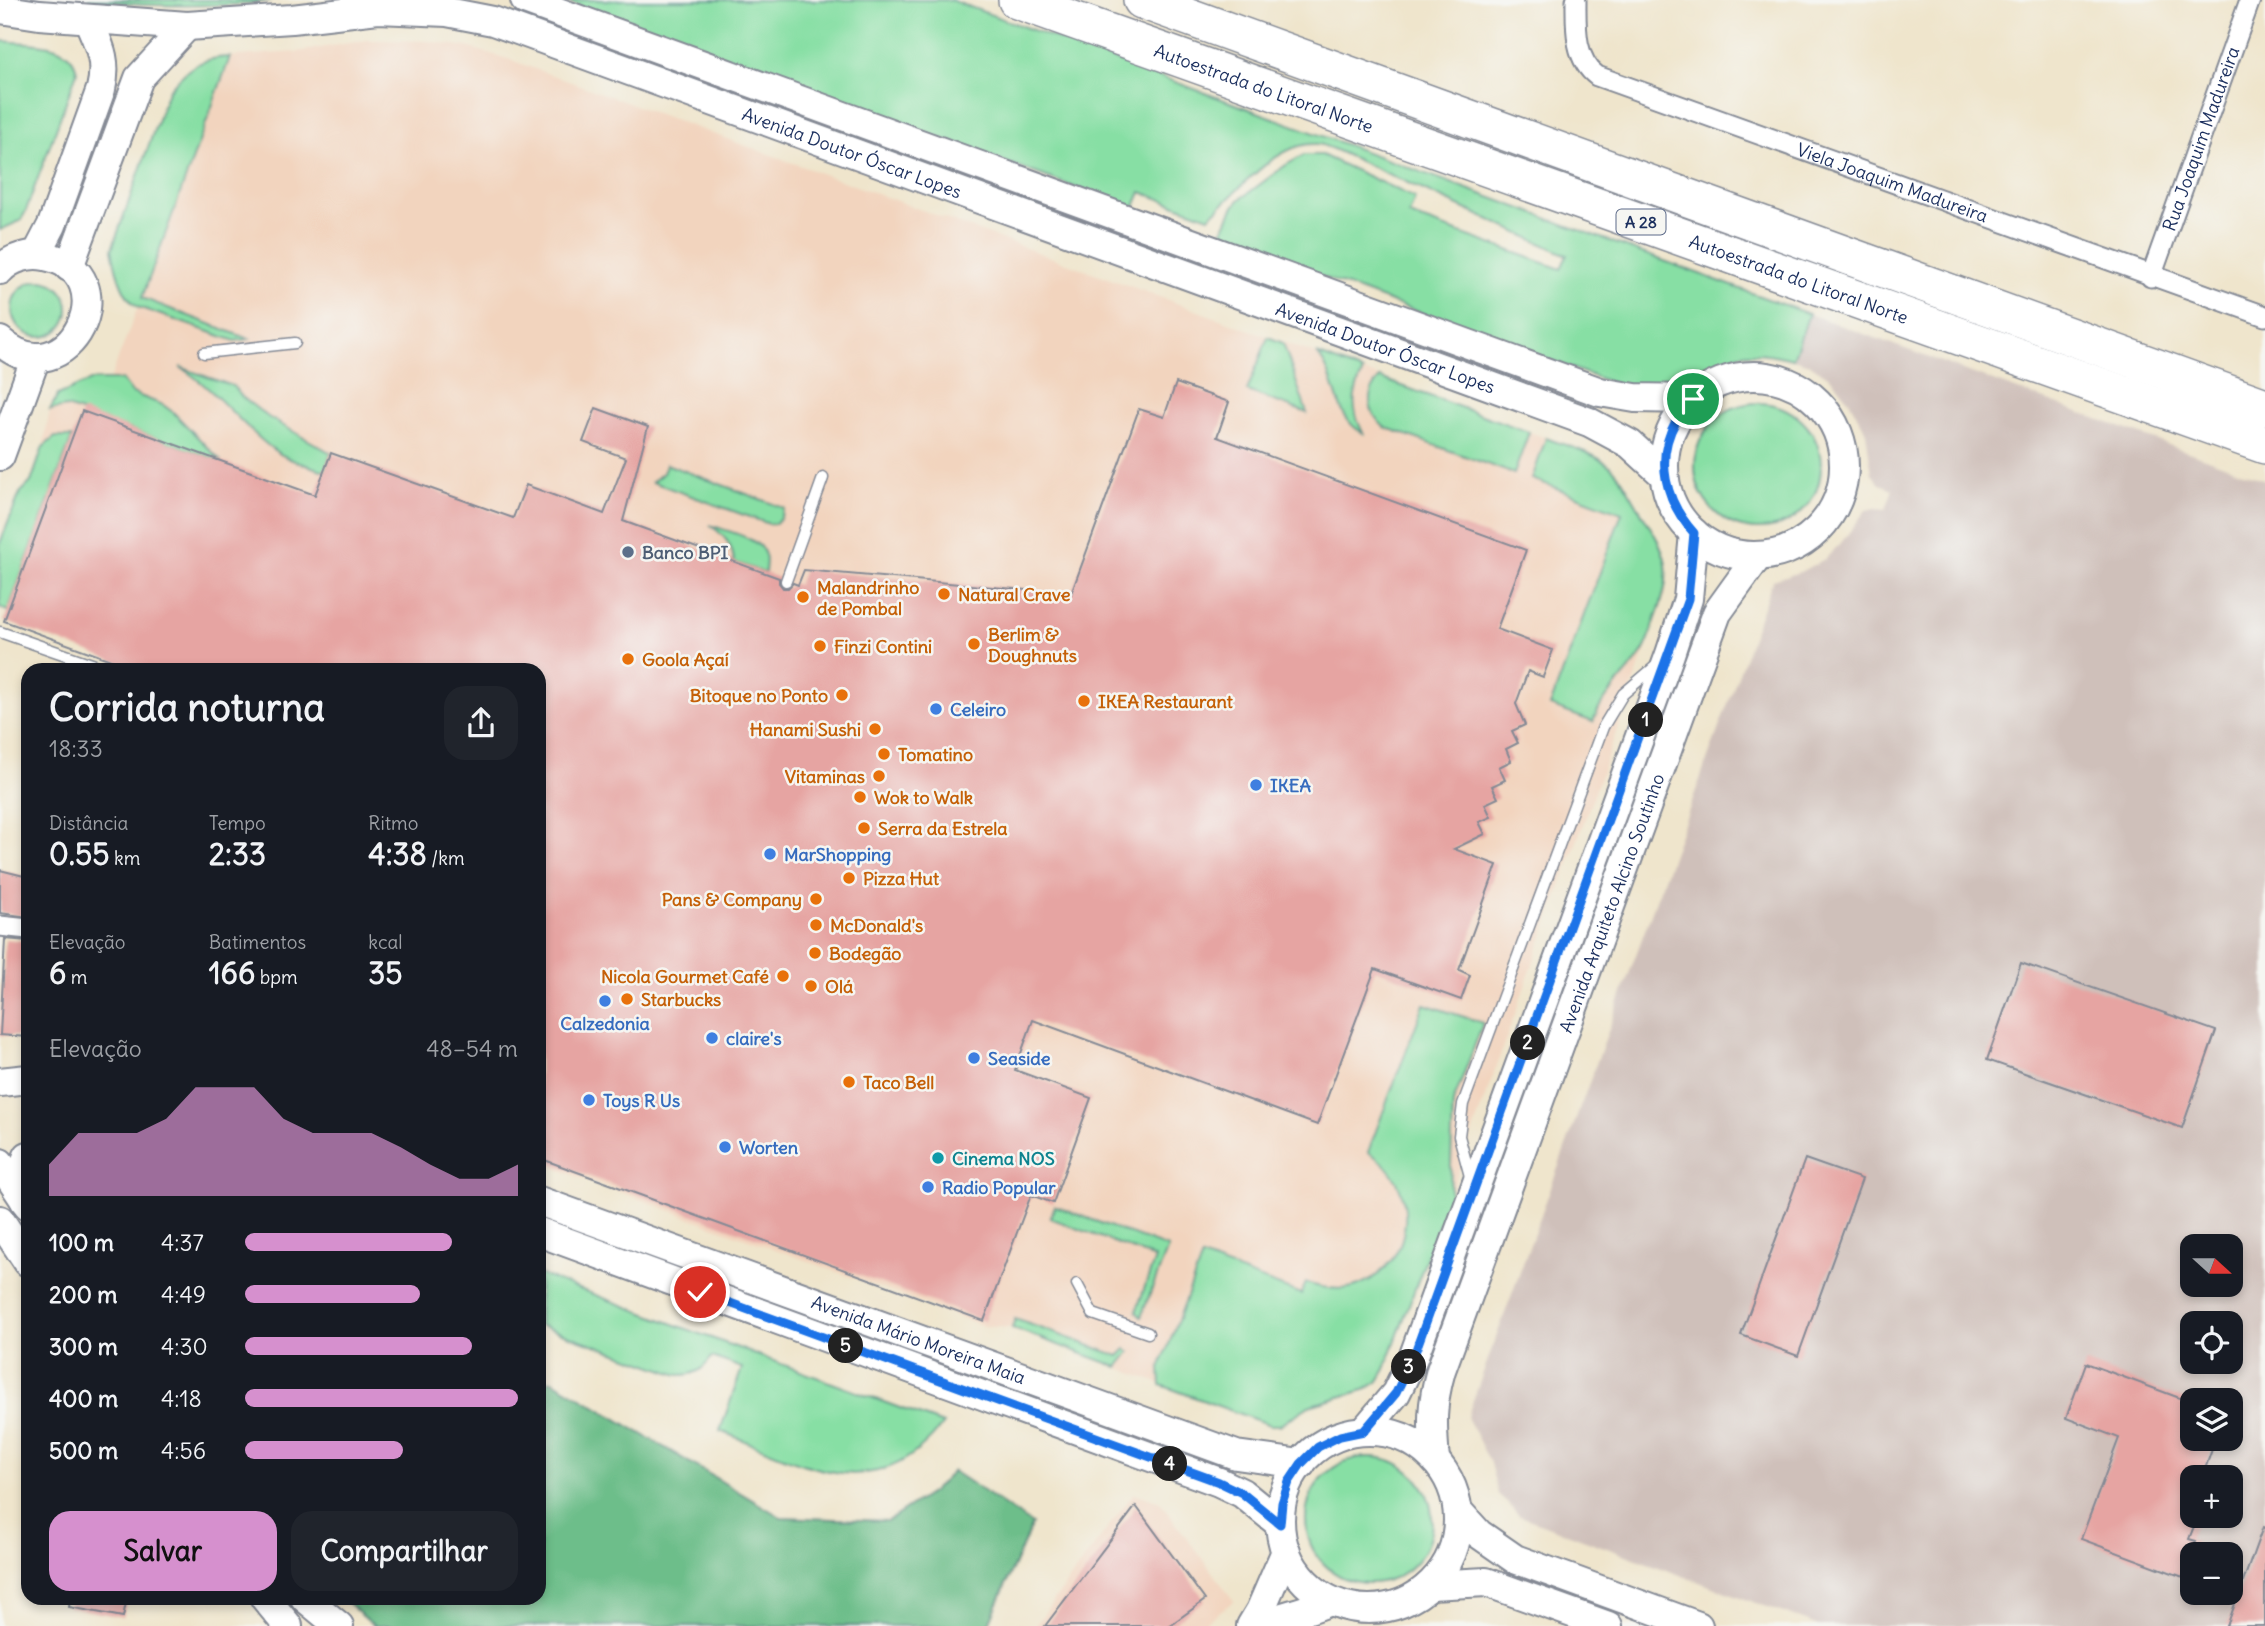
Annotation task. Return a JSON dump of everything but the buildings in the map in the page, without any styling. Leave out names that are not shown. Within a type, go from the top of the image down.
[{"type":"highway","name":"Autoestrada do Litoral Norte","points":[[1017,0],[2265,444]]},
{"type":"highway","name":"Autoestrada do Litoral Norte","points":[[1142,0],[2265,407]]},
{"type":"main road","name":"Avenida Doutor Óscar Lopes","points":[[525,0],[1600,392],[1635,398],[1693,399]]},
{"type":"main road","name":"Avenida Doutor Óscar Lopes","points":[[0,9],[33,7],[88,19],[187,26],[299,9],[447,12],[493,21],[1589,422],[1630,444],[1664,475]]},
{"type":"main road","points":[[37,254],[52,225],[105,72],[102,53],[88,19]]},
{"type":"main road","points":[[69,267],[139,78],[187,26]]},
{"type":"main road","points":[[0,270],[20,257],[37,254],[54,258],[78,276],[86,299],[84,323],[70,344],[60,351],[36,357],[23,355],[0,345]]},
{"type":"main road","points":[[0,456],[36,357]]},
{"type":"main road","points":[[1740,376],[1767,376],[1793,383],[1815,398],[1832,419],[1842,443],[1844,470],[1839,496],[1827,520],[1808,538],[1784,551],[1758,556],[1735,554],[1713,546],[1694,533],[1674,507],[1664,475],[1666,447],[1676,421],[1693,399],[1715,384],[1740,376]]},
{"type":"main road","name":"Avenida Arquiteto Alcino Soutinho","points":[[1364,1431],[1396,1393],[1413,1358],[1670,654],[1688,599],[1694,533]]},
{"type":"main road","name":"Avenida Arquiteto Alcino Soutinho","points":[[1435,1460],[1433,1397],[1441,1370],[1717,613],[1758,556]]},
{"type":"main road","points":[[0,1082],[21,1080]]},
{"type":"main road","points":[[0,1163],[21,1194]]},
{"type":"main road","name":"Avenida Mário Moreira Maia","points":[[546,1204],[1236,1455],[1301,1464]]},
{"type":"main road","points":[[0,1220],[21,1252]]},
{"type":"main road","name":"Avenida Mário Moreira Maia","points":[[546,1235],[1219,1482],[1242,1493],[1283,1538]]},
{"type":"main road","points":[[1253,1626],[1283,1538],[1282,1503],[1289,1482],[1301,1464],[1318,1447],[1340,1436],[1364,1431],[1390,1434],[1415,1443],[1435,1460],[1447,1476],[1458,1511],[1458,1532],[1444,1570],[1431,1585],[1409,1601],[1384,1609],[1358,1609],[1330,1601],[1311,1588],[1296,1571],[1283,1538]]},
{"type":"main road","points":[[1458,1511],[1479,1534],[1515,1559],[1698,1626]]},
{"type":"main road","points":[[1431,1585],[1486,1582],[1608,1626]]},
{"type":"main road","points":[[1253,1626],[1306,1612],[1330,1601]]},
{"type":"main road","points":[[271,1605],[288,1626]]},
{"type":"main road","points":[[313,1605],[340,1626]]},
{"type":"street","name":"Viela Joaquim Madureira","points":[[1576,0],[1576,35],[1589,70],[1597,76],[2265,316]]},
{"type":"street","name":"Rua Joaquim Madureira","points":[[2151,276],[2250,0]]},
{"type":"street","points":[[0,926],[21,928]]},
{"type":"lane","points":[[204,353],[295,343]]},
{"type":"lane","points":[[786,581],[823,478]]},
{"type":"lane","points":[[0,632],[89,663]]},
{"type":"lane","points":[[1474,1192],[1459,1136],[1468,1092],[1603,727],[1623,694],[1670,654]]},
{"type":"lane","points":[[1077,1284],[1093,1314],[1148,1333]]},
{"type":"shaded area","points":[[367,40],[427,41],[467,47],[508,59],[1546,438],[1597,458],[1619,476],[1659,541],[1667,567],[1666,593],[1450,1195],[1385,1369],[1378,1381],[1367,1389],[1309,1406],[1280,1425],[1270,1425],[1012,1328],[984,1326],[546,1165],[546,663],[119,663],[4,621],[8,611],[0,608],[0,543],[20,493],[31,482],[43,447],[50,410],[58,395],[92,380],[110,380],[138,307],[131,302],[114,264],[112,249],[168,91],[180,77],[209,58],[297,52]]},
{"type":"shaded area","points":[[1809,314],[2265,480],[2265,1626],[1819,1626],[1520,1516],[1498,1494],[1490,1463],[1467,1417],[1773,580],[1800,572],[1825,559],[1866,510],[1886,509],[1893,489],[1880,484],[1872,474],[1866,432],[1850,402],[1831,378],[1810,364],[1793,359]]},
{"type":"shaded area","points":[[1134,1493],[1160,1502],[1234,1601],[1200,1626],[1035,1626]]},
{"type":"green space","points":[[88,0],[271,0],[244,4],[185,5]]},
{"type":"green space","points":[[563,0],[951,0],[1809,314],[1793,359],[1750,353],[1716,362],[1658,388],[1644,389],[1615,384],[1219,239],[1239,200],[1304,155],[1322,155],[1415,198],[1409,215],[1561,269],[1567,255],[1323,145],[1302,145],[1273,159],[1209,217],[1141,192],[1134,209]]},
{"type":"green space","points":[[0,41],[34,43],[57,48],[73,61],[77,72],[25,213],[20,221],[0,230]]},
{"type":"green space","points":[[230,57],[142,298],[249,339],[235,341],[138,307],[124,289],[117,273],[112,249],[168,91],[194,66]]},
{"type":"green space","points":[[34,281],[46,281],[56,285],[64,293],[68,309],[64,325],[56,333],[46,337],[34,337],[24,333],[16,325],[12,315],[12,303],[16,293],[24,285]]},
{"type":"green space","points":[[1268,337],[1283,343],[1307,413],[1247,391]]},
{"type":"green space","points":[[1317,354],[1363,372],[1354,402],[1363,433],[1346,418],[1329,375]]},
{"type":"green space","points":[[180,367],[233,386],[242,397],[268,417],[331,453],[325,471],[276,452],[204,385]]},
{"type":"green space","points":[[1380,378],[1529,432],[1514,474],[1384,427],[1374,415],[1370,403],[1372,391]]},
{"type":"green space","points":[[92,380],[122,380],[132,393],[163,405],[221,461],[67,407],[50,410],[58,395]]},
{"type":"green space","points":[[1758,403],[1782,408],[1802,422],[1816,442],[1821,466],[1816,490],[1802,510],[1782,524],[1758,529],[1734,524],[1714,510],[1700,490],[1695,466],[1700,442],[1714,422],[1734,408]]},
{"type":"green space","points":[[55,437],[72,437],[8,611],[0,608],[0,543],[20,493],[31,482],[43,447]]},
{"type":"green space","points":[[1546,438],[1596,457],[1614,470],[1655,535],[1667,571],[1662,600],[1647,645],[1609,694],[1593,722],[1550,706],[1622,513],[1532,479]]},
{"type":"green space","points":[[666,464],[784,508],[780,519],[775,524],[769,524],[652,482],[663,473]]},
{"type":"green space","points":[[710,525],[757,544],[765,555],[765,573],[734,562],[727,541]]},
{"type":"green space","points":[[1424,1004],[1483,1023],[1453,1103],[1450,1195],[1385,1369],[1378,1381],[1367,1389],[1309,1406],[1280,1425],[1270,1425],[1161,1385],[1160,1368],[1202,1257],[1301,1294],[1306,1283],[1339,1289],[1359,1285],[1378,1274],[1392,1259],[1401,1241],[1405,1222],[1404,1201],[1397,1182],[1385,1165],[1368,1152]]},
{"type":"green space","points":[[1055,1206],[1168,1248],[1141,1317],[1136,1312],[1155,1258],[1050,1218]]},
{"type":"green space","points":[[546,1277],[943,1424],[917,1451],[891,1467],[864,1473],[837,1472],[809,1466],[720,1431],[742,1368],[712,1357],[698,1371],[678,1375],[546,1328]]},
{"type":"green space","points":[[1015,1319],[1119,1356],[1126,1349],[1130,1352],[1118,1367],[1012,1328]]},
{"type":"green space","points":[[546,1380],[553,1381],[781,1517],[888,1521],[932,1492],[953,1471],[1032,1524],[988,1626],[374,1626],[350,1605],[546,1605]]},
{"type":"green space","points":[[1369,1457],[1393,1462],[1414,1475],[1427,1496],[1432,1520],[1427,1544],[1414,1565],[1393,1578],[1369,1583],[1345,1578],[1324,1565],[1311,1544],[1306,1520],[1311,1496],[1324,1475],[1345,1462]]},
{"type":"place","name":"Banco BPI","points":[[628,552]]},
{"type":"place","name":"Natural Crave","points":[[944,594]]},
{"type":"place","name":"Malandrinho de Pombal","points":[[803,597]]},
{"type":"place","name":"Berlim & Doughnuts","points":[[974,644]]},
{"type":"place","name":"Finzi Contini","points":[[820,646]]},
{"type":"place","name":"Goola Açaí","points":[[628,659]]},
{"type":"place","name":"Bitoque no Ponto","points":[[842,695]]},
{"type":"place","name":"IKEA Restaurant","points":[[1084,701]]},
{"type":"place","name":"Celeiro","points":[[936,709]]},
{"type":"place","name":"Hanami Sushi","points":[[875,729]]},
{"type":"place","name":"Tomatino","points":[[884,754]]},
{"type":"place","name":"Vitaminas","points":[[879,776]]},
{"type":"place","name":"IKEA","points":[[1256,785]]},
{"type":"place","name":"Wok to Walk","points":[[860,797]]},
{"type":"place","name":"Serra da Estrela","points":[[864,828]]},
{"type":"place","name":"MarShopping","points":[[770,854]]},
{"type":"place","name":"Pizza Hut","points":[[849,878]]},
{"type":"place","name":"Pans & Company","points":[[816,899]]},
{"type":"place","name":"McDonald's","points":[[816,925]]},
{"type":"place","name":"Bodegão","points":[[815,953]]},
{"type":"place","name":"Nicola Gourmet Café","points":[[783,976]]},
{"type":"place","name":"Olá","points":[[811,986]]},
{"type":"place","name":"Starbucks","points":[[627,999]]},
{"type":"place","name":"Calzedonia","points":[[605,1001]]},
{"type":"place","name":"claire's","points":[[712,1038]]},
{"type":"place","name":"Seaside","points":[[974,1058]]},
{"type":"place","name":"Taco Bell","points":[[849,1082]]},
{"type":"place","name":"Toys R Us","points":[[589,1100]]},
{"type":"place","name":"Worten","points":[[725,1147]]},
{"type":"place","name":"Cinema NOS","points":[[938,1158]]},
{"type":"place","name":"Radio Popular","points":[[928,1187]]},
{"type":"route","points":[[700,1292],[1219,1482],[1242,1493],[1280,1524],[1282,1503],[1289,1482],[1301,1464],[1318,1447],[1340,1436],[1364,1431],[1396,1393],[1413,1358],[1474,1192],[1688,599],[1694,533],[1674,507],[1664,475],[1666,447],[1676,421],[1693,399]]}]
